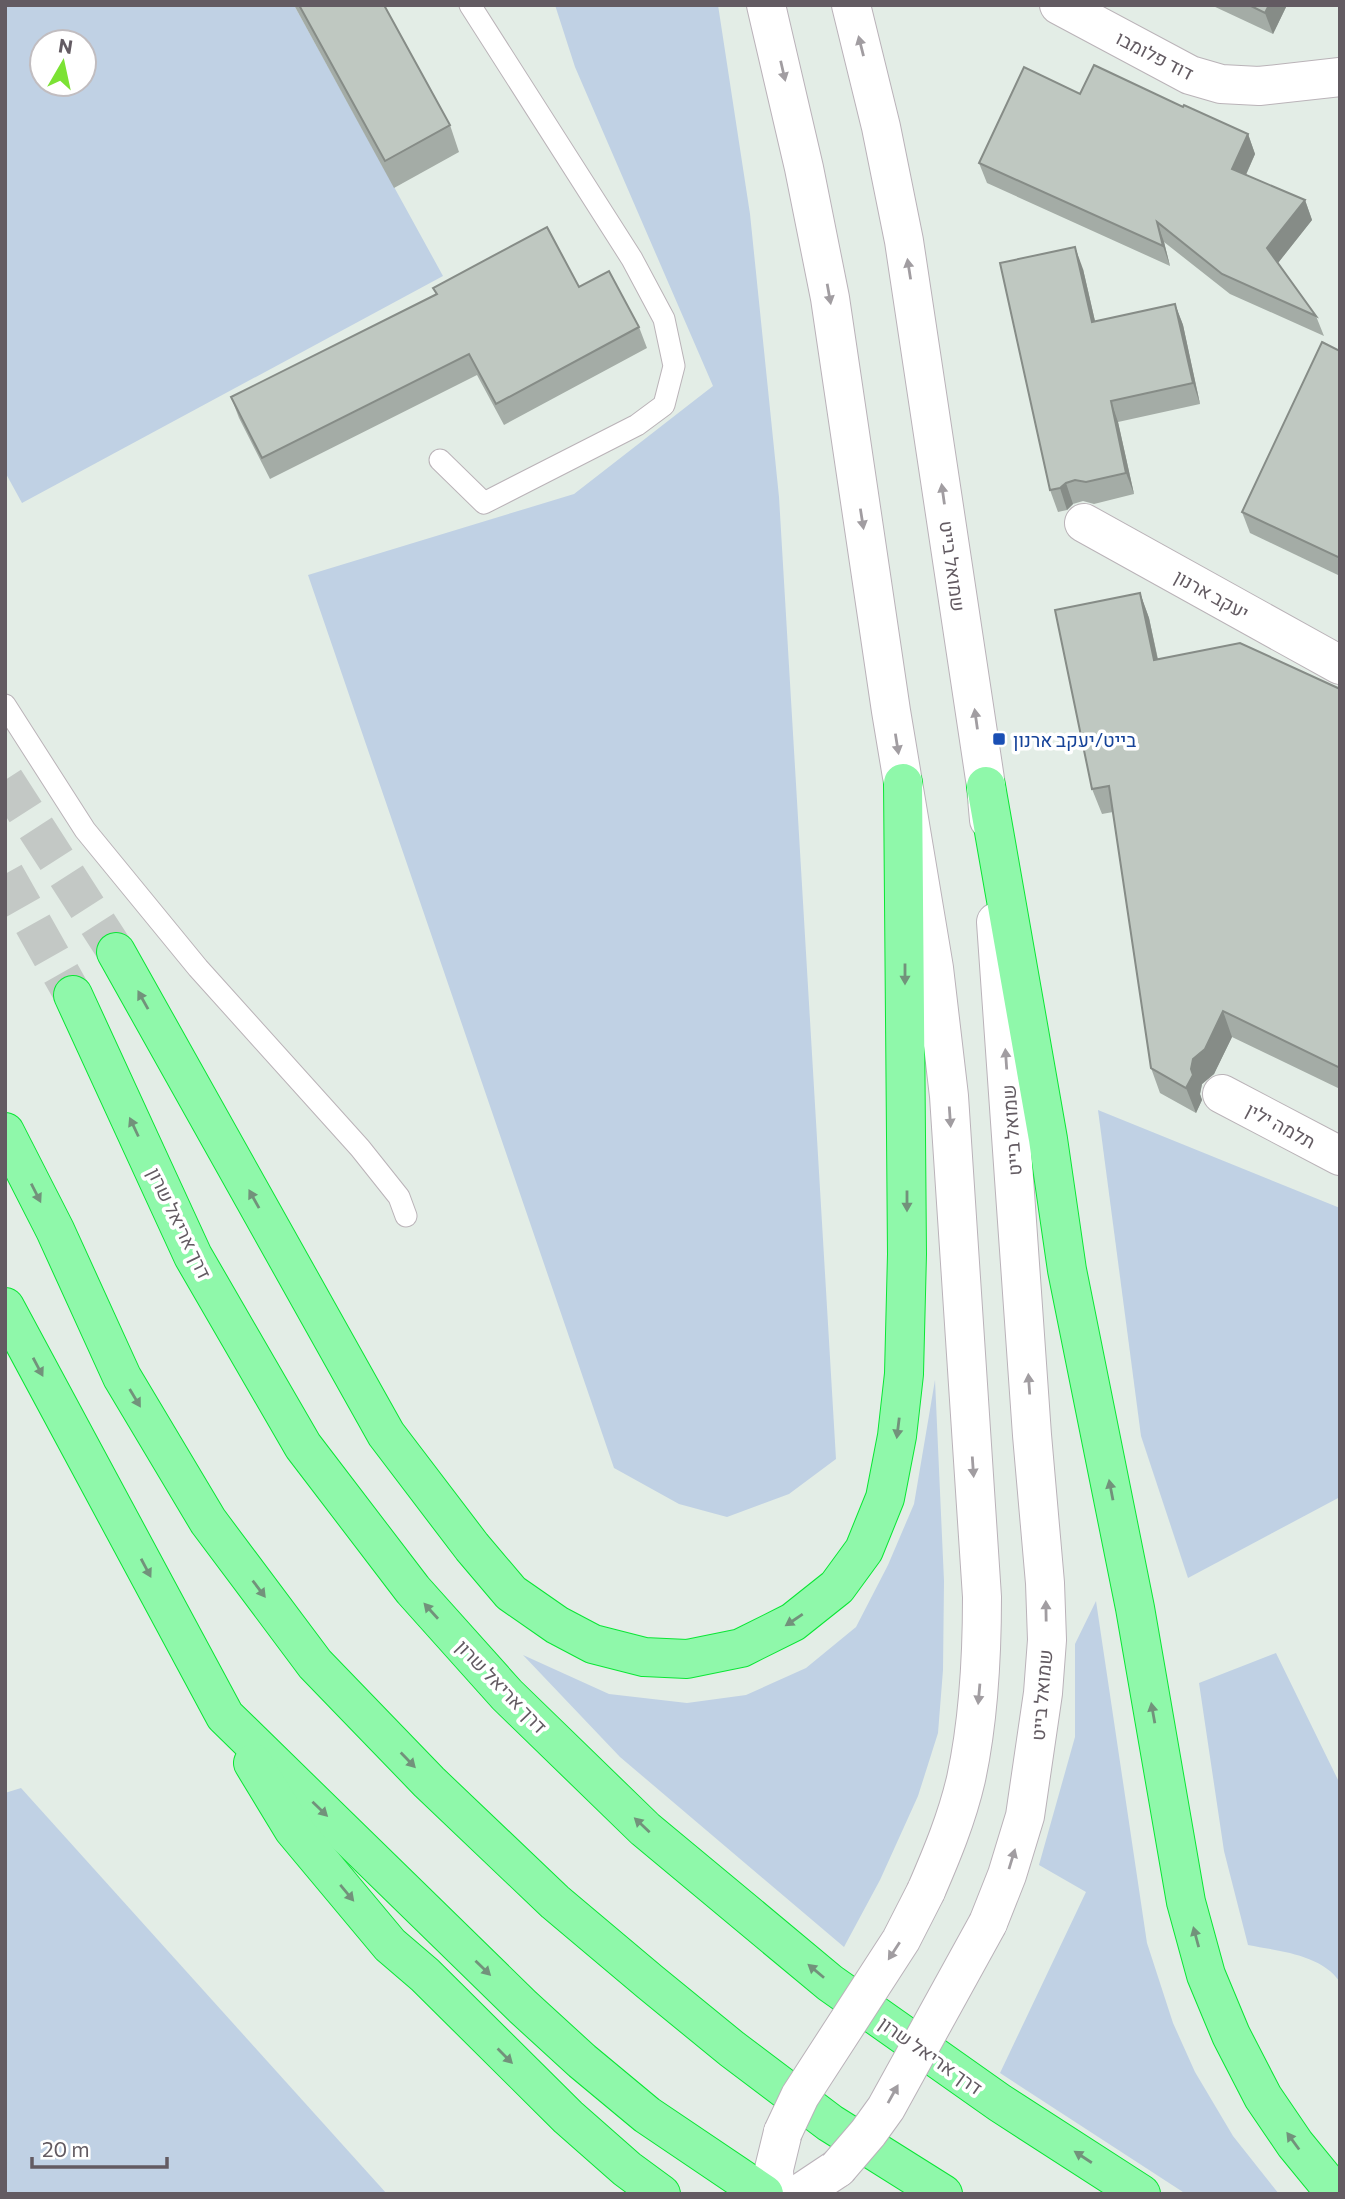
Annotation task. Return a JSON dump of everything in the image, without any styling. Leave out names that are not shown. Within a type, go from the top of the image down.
[{"type":"highway","points":[[117,952],[386,1434],[472,1547],[511,1593],[557,1625],[593,1644],[644,1657],[687,1659],[741,1648],[793,1622],[837,1587],[864,1550],[885,1498],[895,1448],[904,1374],[907,1254],[903,783]]},
{"type":"highway","points":[[986,786],[1048,1139],[1067,1270],[1135,1608],[1186,1902],[1206,1975],[1231,2035],[1263,2096],[1295,2144],[1336,2194]]},
{"type":"highway","name":"דרך אריאל שרון","points":[[73,995],[193,1256],[303,1446],[413,1590],[498,1686],[646,1829],[830,1983],[1000,2103],[1141,2194]]},
{"type":"highway","points":[[5,1132],[55,1230],[122,1377],[208,1521],[315,1664],[429,1782],[555,1902],[732,2049],[830,2123],[943,2194]]},
{"type":"highway","points":[[5,1307],[225,1716],[293,1829],[390,1945],[425,1975],[568,2117],[627,2169],[661,2194]]},
{"type":"highway","points":[[225,1716],[513,1998],[582,2061],[648,2115],[764,2194]]},
{"type":"street","points":[[766,5],[804,167],[830,298],[933,968],[949,1096],[982,1597],[982,1657],[978,1695],[965,1780],[946,1844],[901,1940],[800,2096],[783,2132],[774,2168],[775,2194]]},
{"type":"street","name":"שמואל בייט","points":[[799,2194],[838,2168],[886,2108],[988,1923],[1007,1875],[1025,1816],[1043,1693],[1047,1640],[986,786],[904,241],[881,127],[851,5]]},
{"type":"street","name":"דוד פלומבו","points":[[1059,5],[1190,75],[1221,84],[1259,86],[1340,77]]},
{"type":"street","name":"יעקב ארנון","points":[[1084,523],[1340,665]]},
{"type":"street","name":"תלמה ילין","points":[[1222,1094],[1340,1156]]},
{"type":"lane","points":[[440,460],[484,503],[637,425],[664,405],[674,366],[664,319],[632,258],[476,9]]},
{"type":"lane","points":[[5,705],[85,830],[198,968],[360,1148],[399,1197],[406,1216]]},
{"type":"shaded area","points":[[5,5],[294,5],[443,276],[22,503],[5,472]]},
{"type":"shaded area","points":[[555,5],[718,5],[750,214],[779,497],[836,1459],[789,1494],[727,1517],[679,1504],[614,1468],[308,575],[574,494],[713,386],[575,67]]},
{"type":"shaded area","points":[[1098,1110],[1340,1208],[1340,1497],[1188,1578],[1141,1436]]},
{"type":"shaded area","points":[[935,1380],[944,1581],[943,1670],[938,1733],[918,1796],[880,1880],[844,1947],[620,1757],[523,1655],[609,1694],[687,1703],[746,1695],[806,1668],[856,1627],[888,1565],[914,1504]]},
{"type":"shaded area","points":[[1096,1601],[1147,1943],[1173,2023],[1195,2072],[1233,2136],[1279,2194],[1186,2194],[1000,2073],[1086,1892],[1039,1865],[1075,1737],[1075,1644]]},
{"type":"shaded area","points":[[1276,1653],[1340,1784],[1340,1982],[1322,1965],[1298,1955],[1248,1945],[1224,1851],[1199,1683]]},
{"type":"shaded area","points":[[21,1788],[387,2194],[5,2194],[5,1793]]},
{"type":"building","points":[[299,5],[384,5],[450,125],[385,161]]},
{"type":"building","points":[[1249,5],[1269,5],[1265,13]]},
{"type":"building","points":[[1094,65],[1248,134],[1232,169],[1305,200],[1267,248],[1316,316],[1222,274],[1157,222],[1163,246],[979,163],[1024,67],[1080,94]]},
{"type":"building","points":[[547,227],[579,287],[609,271],[639,327],[496,404],[469,354],[262,458],[231,397],[437,294],[433,288]]},
{"type":"building","points":[[1075,247],[1092,322],[1175,304],[1193,383],[1111,401],[1126,473],[1086,482],[1075,480],[1050,490],[1000,263]]},
{"type":"building","points":[[1322,342],[1340,351],[1340,558],[1242,512]]},
{"type":"building","points":[[1140,593],[1154,660],[1240,643],[1340,689],[1340,1068],[1223,1011],[1205,1049],[1193,1059],[1193,1075],[1186,1088],[1151,1068],[1109,786],[1092,789],[1055,610]]},
{"type":"tunnel","points":[[5,780],[116,952]]},
{"type":"tunnel","points":[[5,874],[73,995]]},
{"type":"place","name":"בייט/יעקב ארנון","points":[[999,739]]}]
